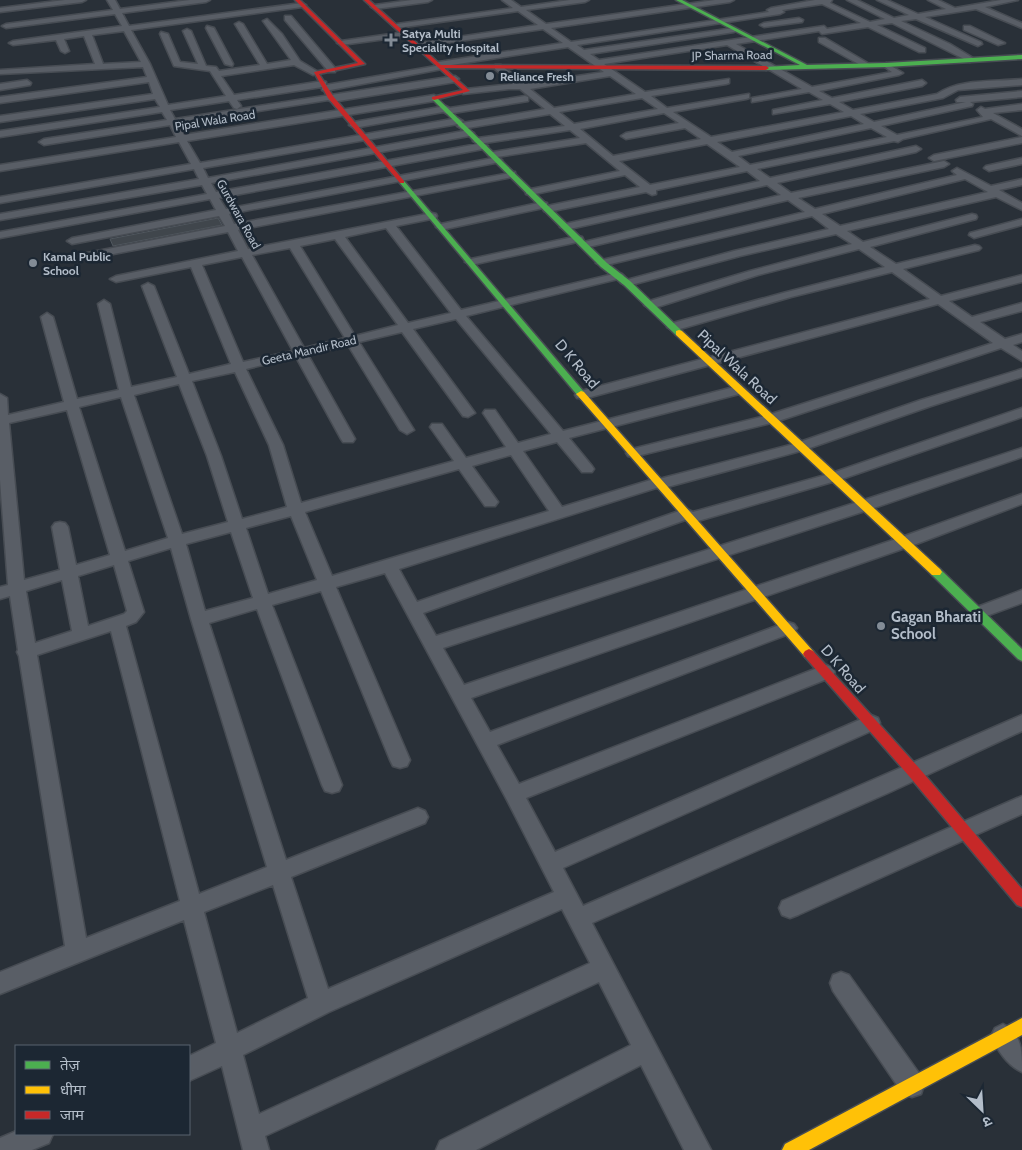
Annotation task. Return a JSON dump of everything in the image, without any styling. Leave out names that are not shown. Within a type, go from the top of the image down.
[{"type":"street","points":[[0,2],[18,0]]},
{"type":"street","points":[[1,14],[75,3],[82,0]]},
{"type":"street","points":[[371,4],[428,0]]},
{"type":"street","points":[[504,0],[771,181],[1022,357]]},
{"type":"street","points":[[341,43],[396,23],[585,0]]},
{"type":"street","points":[[678,0],[695,12],[720,16],[734,30],[806,67]]},
{"type":"street","points":[[418,45],[554,33],[695,12],[730,0]]},
{"type":"street","points":[[798,0],[807,4]]},
{"type":"street","points":[[771,10],[836,0]]},
{"type":"street","points":[[851,0],[947,46],[970,60]]},
{"type":"street","points":[[881,0],[1006,57]]},
{"type":"street","points":[[932,0],[954,10]]},
{"type":"street","points":[[961,0],[1022,26]]},
{"type":"street","points":[[371,4],[396,23],[418,45],[438,61],[467,90],[466,92],[511,86],[523,87],[604,68],[728,44],[823,33],[991,2],[1014,0]]},
{"type":"street","points":[[821,1],[922,50]]},
{"type":"street","points":[[13,43],[87,33],[119,15],[179,2],[207,4]]},
{"type":"street","points":[[991,2],[1010,10]]},
{"type":"street","points":[[75,3],[119,15]]},
{"type":"street","points":[[75,3],[82,16]]},
{"type":"street","points":[[151,16],[207,4]]},
{"type":"street","points":[[920,7],[952,21]]},
{"type":"street","points":[[44,142],[240,111],[328,92],[438,61],[570,44],[720,16],[780,12]]},
{"type":"street","points":[[258,22],[291,14]]},
{"type":"street","points":[[291,14],[296,62]]},
{"type":"street","points":[[291,14],[332,70]]},
{"type":"street","points":[[6,26],[82,16],[291,14],[341,43],[362,64],[316,73],[296,62],[216,74]]},
{"type":"street","name":"Gurdwara Road","points":[[119,15],[137,38],[158,96],[348,439]]},
{"type":"street","points":[[584,53],[799,20]]},
{"type":"street","points":[[229,26],[248,23]]},
{"type":"street","points":[[239,24],[265,67]]},
{"type":"street","points":[[947,46],[1001,43],[960,24]]},
{"type":"street","points":[[183,32],[220,27]]},
{"type":"street","points":[[183,32],[229,64]]},
{"type":"street","points":[[183,32],[177,64],[213,68],[240,111],[254,127]]},
{"type":"street","points":[[183,32],[203,67]]},
{"type":"street","points":[[87,33],[100,66]]},
{"type":"street","points":[[823,33],[867,66]]},
{"type":"street","points":[[59,37],[65,51]]},
{"type":"street","points":[[30,41],[31,50]]},
{"type":"street","points":[[728,44],[1022,207]]},
{"type":"street","name":"JP Sharma Road","points":[[438,61],[498,67],[697,70],[867,66],[1022,56]]},
{"type":"street","points":[[32,60],[33,69]]},
{"type":"street","points":[[0,72],[146,64]]},
{"type":"street","points":[[886,65],[899,73],[969,104],[1022,133]]},
{"type":"street","points":[[498,67],[722,246]]},
{"type":"street","name":"D K Road","points":[[316,73],[343,113],[414,194],[582,395],[914,772],[1022,900]]},
{"type":"street","points":[[0,200],[366,138],[572,127],[665,110],[810,90],[899,73]]},
{"type":"street","points":[[0,100],[151,79]]},
{"type":"street","points":[[0,134],[231,98],[328,92],[455,79]]},
{"type":"street","points":[[0,217],[377,151],[470,133],[553,112],[726,81]]},
{"type":"street","points":[[612,159],[940,96],[950,89],[958,87],[1022,82]]},
{"type":"street","points":[[0,87],[27,83]]},
{"type":"street","points":[[776,112],[922,83]]},
{"type":"street","name":"Pipal Wala Road","points":[[0,168],[466,92]]},
{"type":"street","points":[[960,100],[1022,94]]},
{"type":"street","points":[[0,119],[158,96]]},
{"type":"street","name":"Pipal Wala Road","points":[[434,98],[602,263],[622,279],[738,390],[866,505],[1022,656]]},
{"type":"street","points":[[354,125],[525,98]]},
{"type":"street","points":[[730,155],[969,104]]},
{"type":"street","points":[[983,112],[1022,107]]},
{"type":"street","points":[[441,227],[648,188],[988,118],[983,112]]},
{"type":"street","points":[[626,136],[685,124]]},
{"type":"street","points":[[0,235],[389,165],[470,133]]},
{"type":"street","points":[[72,241],[588,140]]},
{"type":"street","points":[[934,158],[1022,140]]},
{"type":"street","points":[[565,227],[916,149]]},
{"type":"street","points":[[989,168],[1022,161]]},
{"type":"street","points":[[470,262],[689,221],[791,196],[944,164]]},
{"type":"street","points":[[530,192],[627,172]]},
{"type":"street","points":[[77,258],[512,174]]},
{"type":"street","points":[[602,263],[722,246],[814,212],[967,176]]},
{"type":"street","points":[[994,191],[1022,182]]},
{"type":"street","name":"Geeta Mandir Road","points":[[2,421],[299,353],[505,303],[622,279],[722,246],[840,230],[994,191]]},
{"type":"street","points":[[430,213],[389,225],[293,244],[243,250],[195,264],[118,274],[430,213]]},
{"type":"street","points":[[650,305],[754,273],[972,217]]},
{"type":"street","points":[[974,235],[1022,222]]},
{"type":"street","points":[[389,225],[458,314],[587,470]]},
{"type":"street","points":[[338,235],[468,413]]},
{"type":"street","points":[[293,244],[407,430]]},
{"type":"street","points":[[673,327],[975,248]]},
{"type":"street","points":[[195,264],[239,367],[276,445],[296,510],[400,760]]},
{"type":"street","points":[[582,395],[1022,278]]},
{"type":"street","points":[[148,286],[214,456],[262,601],[332,785]]},
{"type":"street","points":[[104,304],[126,392],[178,542],[199,619],[321,1004]]},
{"type":"street","points":[[971,321],[1022,307]]},
{"type":"street","points":[[26,652],[117,623],[130,618],[136,612],[47,317]]},
{"type":"street","points":[[633,453],[770,419],[1022,338]]},
{"type":"street","points":[[199,619],[388,566],[659,483],[800,446],[1022,373]]},
{"type":"street","points":[[8,590],[606,423],[738,390]]},
{"type":"street","points":[[0,398],[8,590],[26,652],[77,951]]},
{"type":"street","points":[[414,610],[689,516],[834,477],[1022,412]]},
{"type":"street","points":[[490,413],[558,514]]},
{"type":"street","points":[[437,427],[490,502]]},
{"type":"street","points":[[433,644],[866,505],[1022,452]]},
{"type":"street","points":[[460,694],[904,542],[1022,499]]},
{"type":"street","points":[[60,527],[81,634]]},
{"type":"street","points":[[388,566],[433,644],[514,794],[698,1150]]},
{"type":"street","points":[[978,613],[1022,596]]},
{"type":"street","points":[[117,623],[254,1140],[604,968]]},
{"type":"street","points":[[486,742],[788,628]]},
{"type":"street","points":[[514,794],[826,672]]},
{"type":"street","points":[[550,864],[871,723]]},
{"type":"street","points":[[578,919],[1022,723]]},
{"type":"street","points":[[790,908],[1022,805]]},
{"type":"street","points":[[0,983],[418,817]]},
{"type":"street","points":[[190,1068],[230,1050],[321,1004],[567,897]]},
{"type":"street","points":[[841,983],[912,1085]]},
{"type":"street","points":[[791,1150],[1012,1031],[1022,1060]]},
{"type":"street","points":[[449,1150],[646,1050]]},
{"type":"street","points":[[2,1150],[38,1135]]},
{"type":"building","points":[[218,218],[222,225],[113,246],[110,239]]},
{"type":"traffic: fast","points":[[678,0],[805,66]]},
{"type":"traffic: fast","points":[[766,68],[886,65],[1022,57]]},
{"type":"traffic: fast","points":[[434,98],[604,265],[627,283],[679,333]]},
{"type":"traffic: fast","points":[[402,182],[581,394]]},
{"type":"traffic: fast","points":[[936,572],[1022,656]]},
{"type":"traffic: slow","points":[[679,333],[936,572]]},
{"type":"traffic: slow","points":[[581,394],[809,654]]},
{"type":"traffic: slow","points":[[791,1150],[1022,1026]]},
{"type":"traffic: jam","points":[[297,0],[362,64],[316,73],[330,97],[402,182]]},
{"type":"traffic: jam","points":[[366,0],[467,91],[434,98]]},
{"type":"traffic: jam","points":[[442,66],[766,68]]},
{"type":"traffic: jam","points":[[809,654],[914,772],[1022,900]]},
{"type":"place","name":"Satya Multi Speciality Hospital","points":[[391,40]]},
{"type":"place","name":"Reliance Fresh","points":[[490,76]]},
{"type":"place","name":"Kamal Public School","points":[[33,263]]},
{"type":"place","name":"Gagan Bharati School","points":[[881,626]]}]
